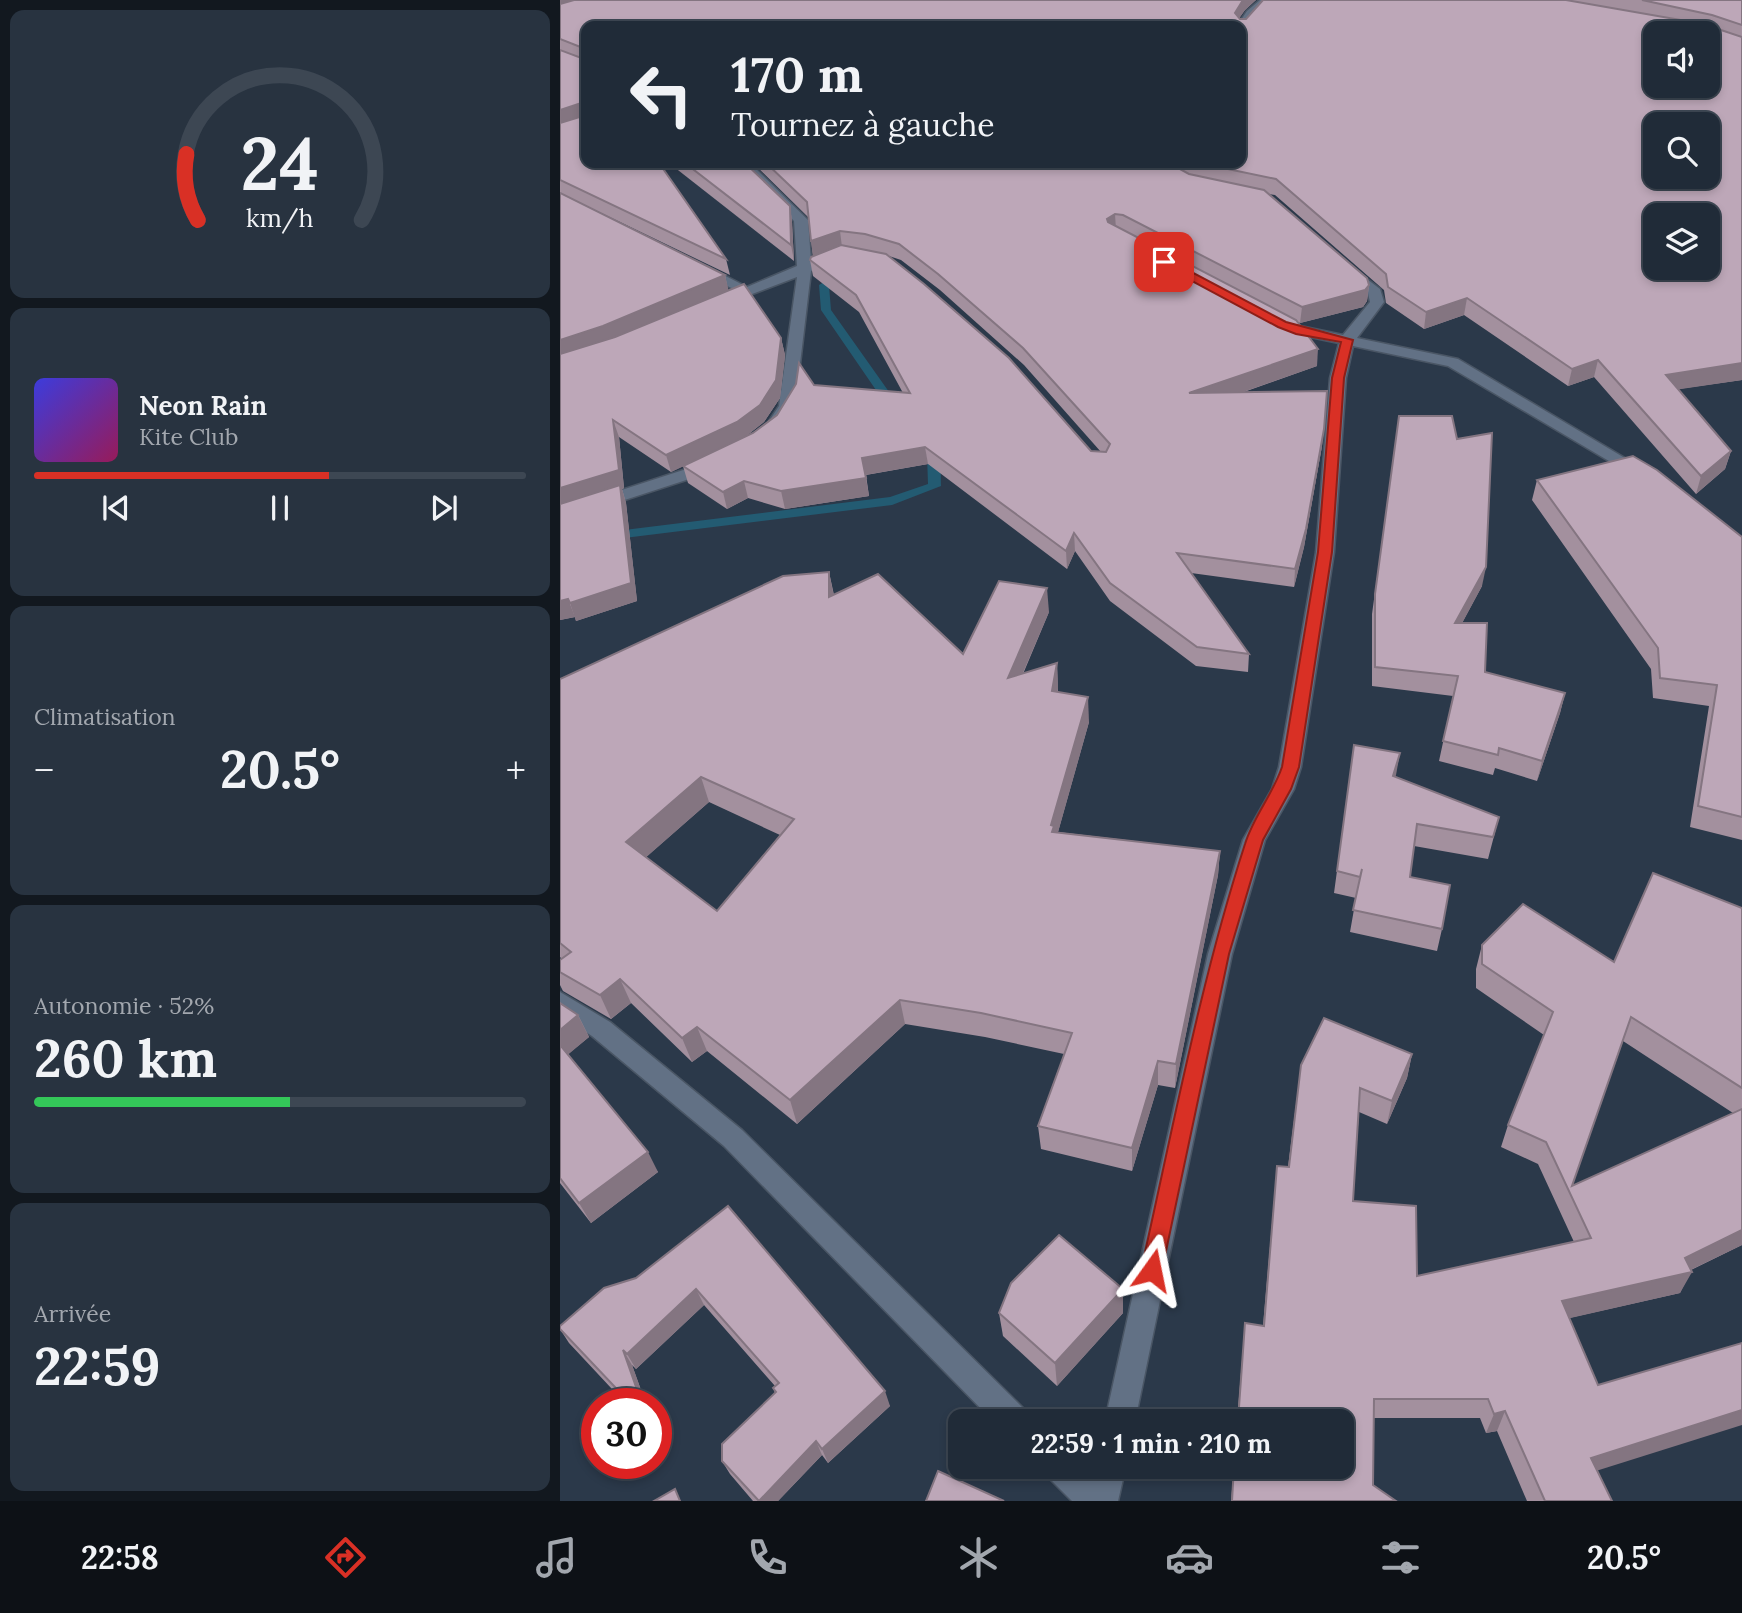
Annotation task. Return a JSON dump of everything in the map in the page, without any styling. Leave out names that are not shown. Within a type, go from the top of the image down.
[{"type":"street","points":[[1246,21],[1266,0]]},
{"type":"street","points":[[748,168],[801,220],[805,269],[787,406],[773,426],[765,432]]},
{"type":"street","points":[[723,302],[837,255],[849,255]]},
{"type":"street","points":[[1123,1409],[1220,954],[1254,840],[1283,789],[1290,767],[1325,552],[1338,378],[1347,340],[1377,302],[1375,292],[1336,258]]},
{"type":"street","points":[[689,263],[747,292]]},
{"type":"street","points":[[1270,318],[1296,330],[1431,356],[1470,370],[1657,482]]},
{"type":"street","points":[[560,516],[721,460]]},
{"type":"street","points":[[560,1002],[601,1029],[733,1138],[1002,1409]]},
{"type":"street","points":[[1072,1479],[1094,1501]]},
{"type":"street","points":[[1102,1501],[1107,1479]]},
{"type":"building","points":[[574,0],[1243,0],[1235,13],[1240,19],[1246,19],[1263,0],[1566,0],[1686,21],[1643,21],[1643,98],[1720,98],[1720,30],[1742,37],[1742,363],[1666,375],[1731,451],[1701,476],[1598,360],[1572,369],[1467,298],[1426,312],[1388,287],[1386,274],[1276,179],[1223,168],[1246,168],[1246,21],[581,21],[581,47],[560,39],[560,4]]},
{"type":"building","points":[[1642,0],[1742,0],[1742,25],[1712,15]]},
{"type":"building","points":[[560,50],[581,58],[581,103],[560,110]]},
{"type":"building","points":[[581,117],[581,168],[662,168],[726,259],[560,180],[560,123]]},
{"type":"building","points":[[691,168],[750,168],[790,206],[791,245]]},
{"type":"building","points":[[771,168],[1178,168],[1189,174],[1264,190],[1367,278],[1369,285],[1365,290],[1302,307],[1123,215],[1115,214],[1107,219],[1108,222],[1296,320],[1318,349],[1189,393],[1327,391],[1324,429],[1306,529],[1295,569],[1177,553],[1249,654],[1197,647],[1110,583],[1074,533],[1066,551],[925,447],[862,458],[866,478],[781,491],[744,481],[723,492],[683,466],[753,433],[777,415],[796,384],[799,363],[814,385],[910,393],[856,295],[810,260],[811,257],[841,245],[886,254],[1009,358],[1091,451],[1106,452],[1110,444],[1023,348],[899,244],[865,234],[840,231],[811,241],[807,202]]},
{"type":"building","points":[[560,193],[725,275],[603,326],[560,340]]},
{"type":"building","points":[[744,284],[781,338],[776,380],[760,405],[737,422],[666,455],[613,420],[619,470],[560,488],[560,354],[615,337]]},
{"type":"building","points":[[1399,416],[1452,416],[1457,439],[1492,433],[1486,567],[1455,623],[1487,623],[1485,672],[1565,693],[1542,761],[1499,748],[1498,755],[1443,741],[1458,676],[1375,667],[1375,594]]},
{"type":"building","points":[[1633,456],[1657,470],[1742,537],[1742,817],[1698,806],[1717,685],[1660,678],[1658,648],[1537,480]]},
{"type":"building","points":[[620,485],[631,583],[570,603],[568,599],[560,601],[560,504]]},
{"type":"building","points":[[829,572],[829,597],[878,574],[963,654],[999,581],[1047,588],[1008,678],[1057,663],[1052,691],[1088,697],[1051,825],[1054,826],[1052,832],[1220,851],[1176,1064],[1158,1061],[1132,1148],[1038,1126],[1072,1033],[981,1013],[900,1000],[790,1100],[697,1027],[682,1038],[620,979],[600,995],[560,972],[560,960],[571,952],[560,943],[560,679],[783,576]],"holes":[[[701,777],[794,819],[717,911],[626,842]]]},
{"type":"building","points":[[1354,745],[1400,753],[1393,776],[1499,817],[1493,837],[1417,824],[1410,877],[1450,885],[1442,929],[1353,910],[1362,869],[1360,877],[1337,871]]},
{"type":"building","points":[[1653,873],[1742,908],[1742,1088],[1631,1017],[1572,1186],[1742,1109],[1742,1230],[1685,1258],[1692,1272],[1562,1301],[1598,1385],[1742,1343],[1742,1410],[1591,1458],[1612,1501],[1545,1501],[1505,1411],[1494,1414],[1488,1399],[1374,1399],[1373,1485],[1396,1501],[1232,1501],[1233,1479],[1354,1479],[1354,1409],[1239,1409],[1245,1323],[1264,1326],[1277,1166],[1289,1167],[1301,1065],[1324,1018],[1412,1054],[1392,1101],[1360,1088],[1353,1201],[1416,1206],[1417,1276],[1591,1238],[1546,1142],[1508,1125],[1553,1012],[1482,964],[1482,945],[1523,904],[1614,962]]},
{"type":"building","points":[[560,1003],[578,1015],[560,1030]]},
{"type":"building","points":[[560,1045],[648,1152],[579,1203],[560,1178]]},
{"type":"building","points":[[728,1206],[885,1391],[822,1449],[816,1441],[759,1501],[722,1461],[722,1444],[776,1392],[773,1388],[779,1383],[696,1289],[627,1354],[623,1350],[636,1388],[616,1388],[560,1329],[560,1326],[604,1288],[636,1278]]},
{"type":"building","points":[[1059,1235],[1123,1289],[1055,1363],[999,1313],[1011,1283]]},
{"type":"building","points":[[938,1471],[948,1476],[948,1479],[956,1479],[1004,1501],[926,1501]]},
{"type":"building","points":[[675,1489],[680,1501],[654,1501]]},
{"type":"waterway","points":[[843,275],[824,285],[826,310],[893,406]]},
{"type":"waterway","points":[[608,536],[892,501],[935,486],[933,455],[929,450]]},
{"type":"route","points":[[1152,1270],[1220,954],[1254,840],[1283,789],[1290,767],[1325,552],[1338,378],[1347,340],[1282,325],[1164,262]]}]
